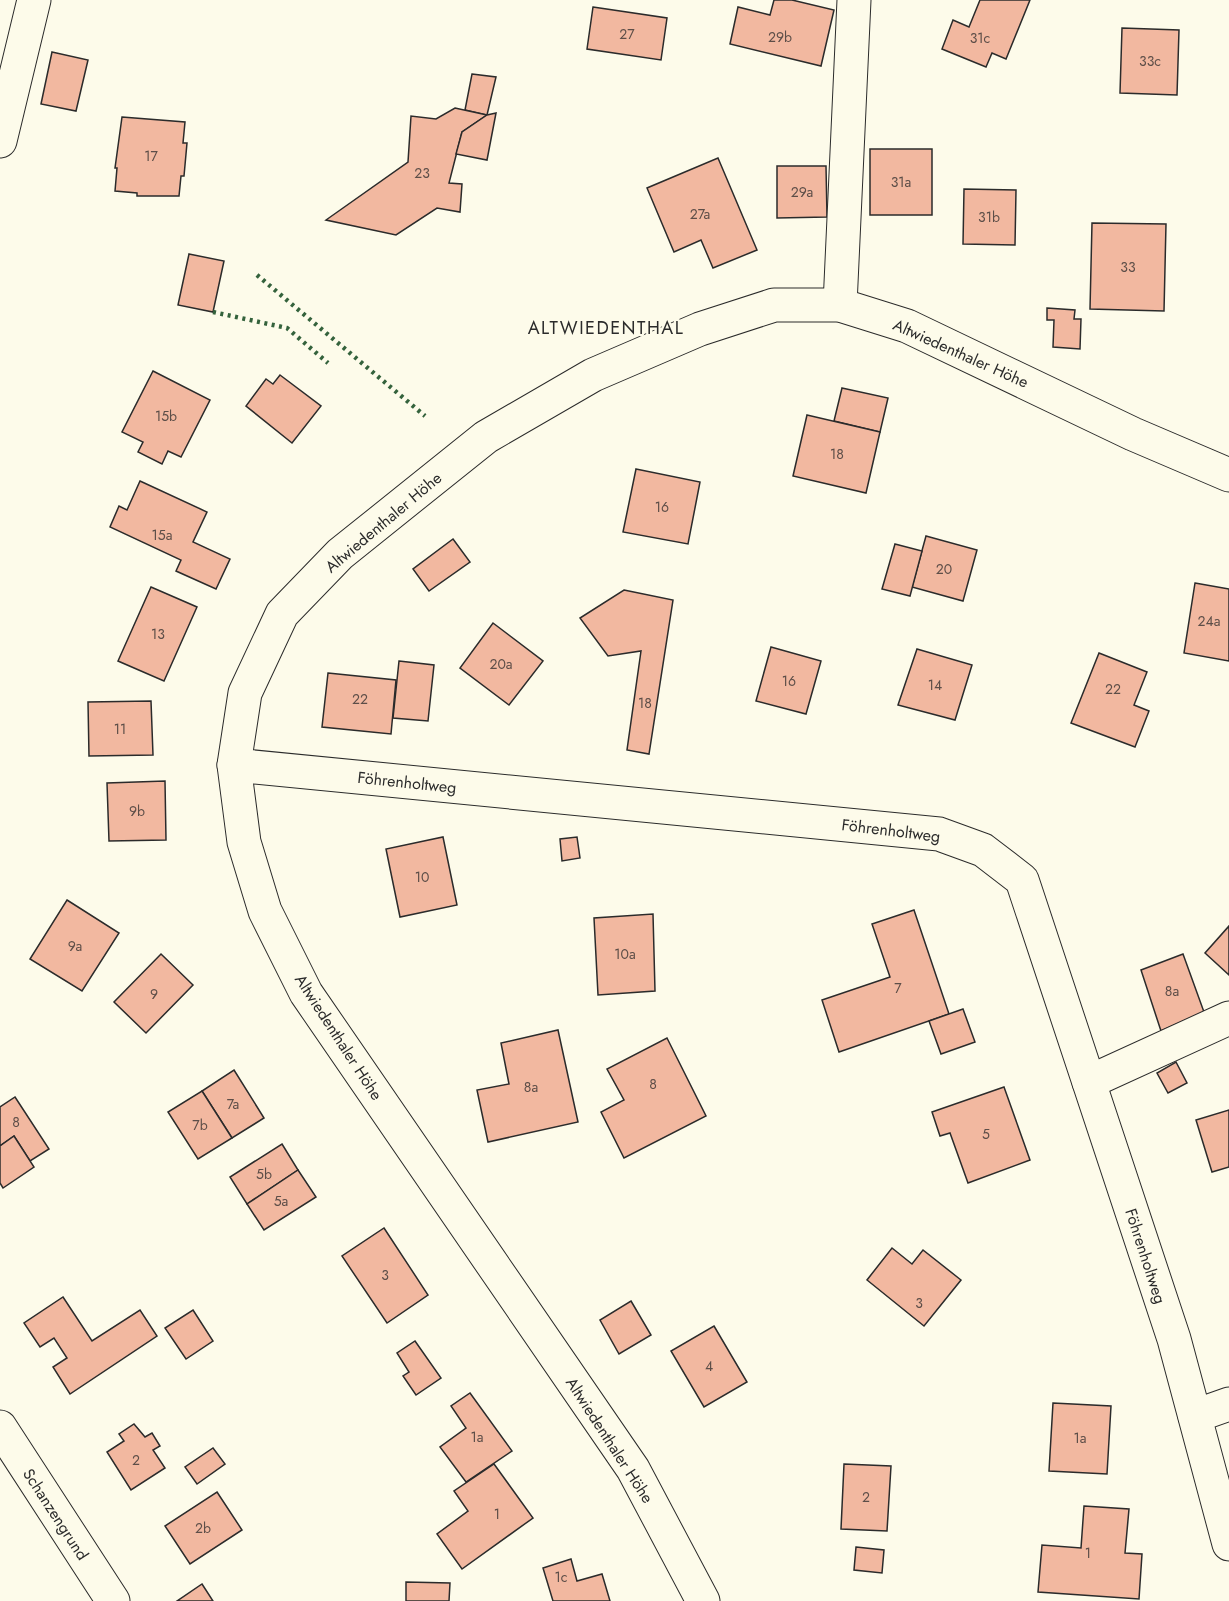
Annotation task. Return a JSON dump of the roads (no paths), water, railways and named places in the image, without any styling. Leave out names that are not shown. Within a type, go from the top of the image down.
[{"type":"street","points":[[0,141],[34,0]]},
{"type":"street","points":[[840,305],[854,0]]},
{"type":"street","name":"Altwiedenthaler Höhe","points":[[703,1601],[633,1469],[306,993],[265,911],[244,842],[234,765],[245,693],[282,614],[340,554],[486,437],[593,375],[700,329],[774,305],[840,305],[907,326],[1132,435],[1229,475]]},
{"type":"street","name":"Föhrenholtweg","points":[[234,765],[939,834],[983,850],[1022,880],[1174,1339],[1229,1544]]},
{"type":"street","points":[[1089,1082],[1229,1018]]},
{"type":"street","points":[[1195,1416],[1229,1404]]},
{"type":"street","name":"Schanzengrund","points":[[0,1427],[112,1601]]},
{"type":"district","name":"ALTWIEDENTHAL","points":[[606,328]]}]
